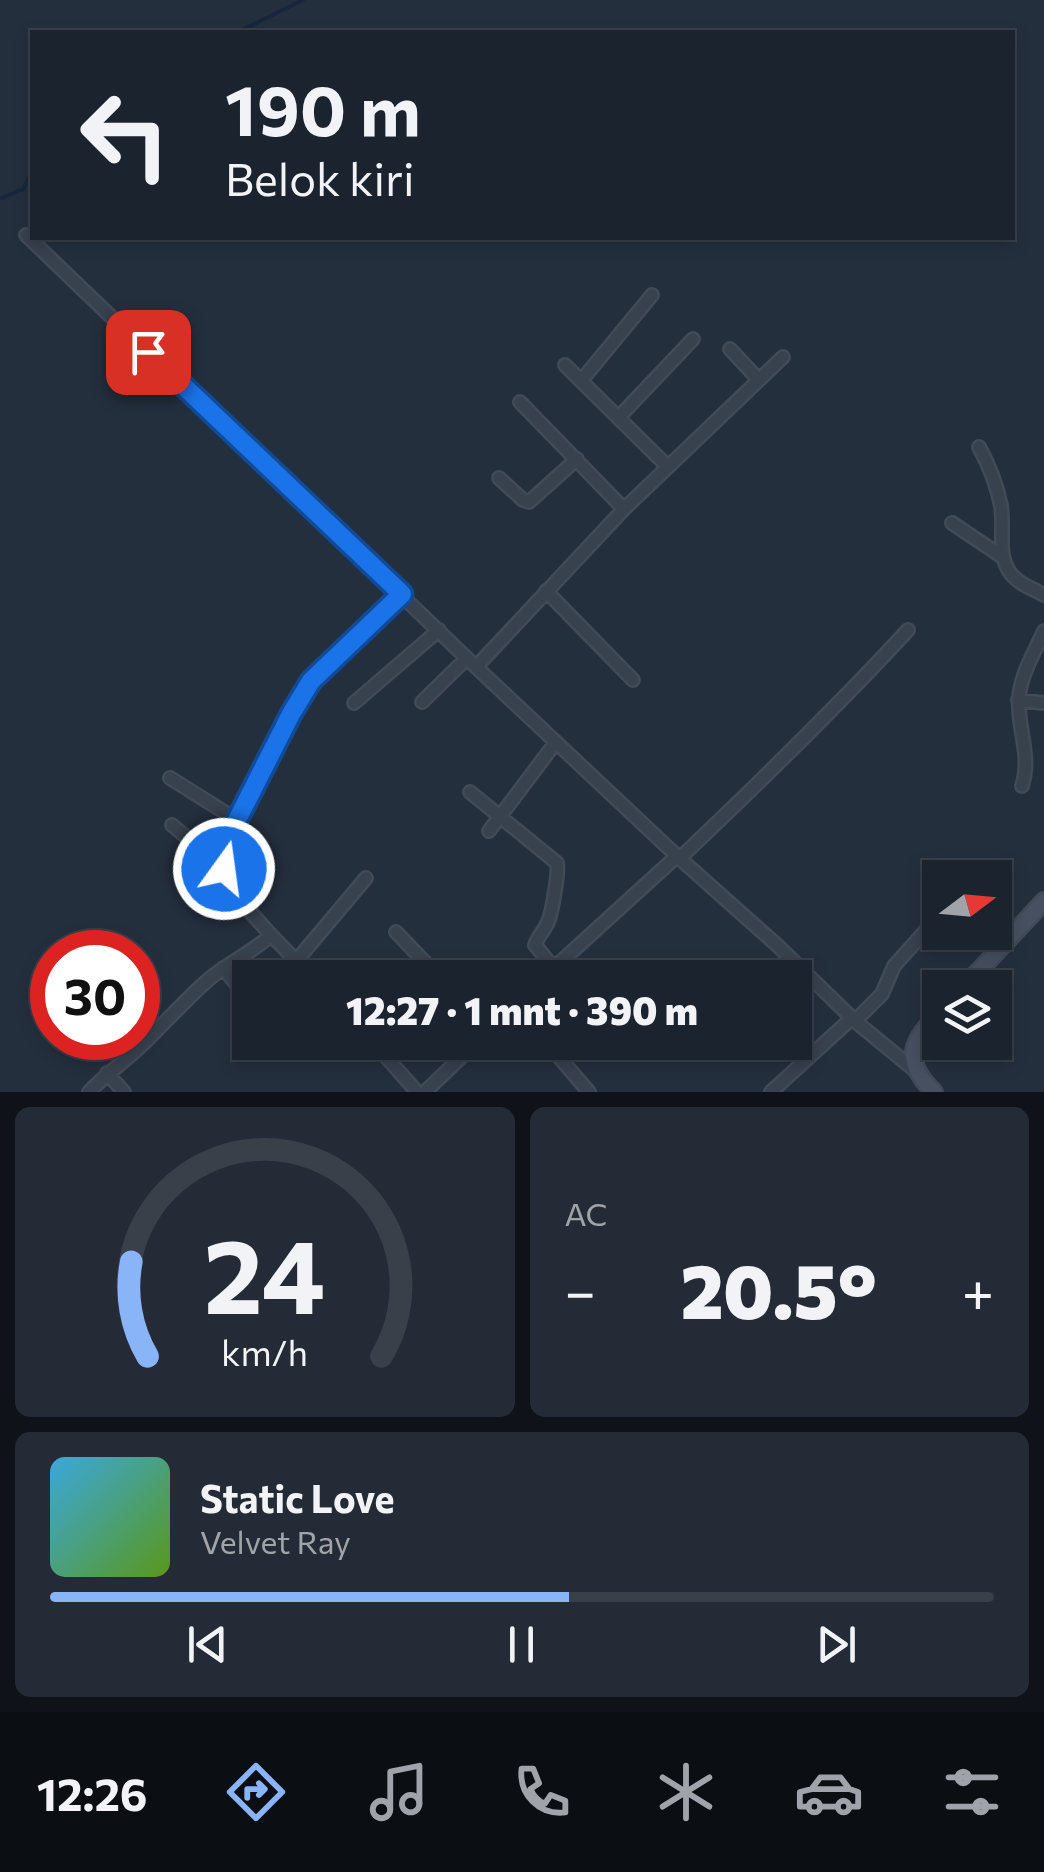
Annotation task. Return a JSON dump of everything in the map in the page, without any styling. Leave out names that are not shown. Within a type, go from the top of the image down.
[{"type":"main road","points":[[980,970],[1044,901]]},
{"type":"main road","points":[[922,1034],[913,1053],[917,1072],[934,1092]]},
{"type":"street","points":[[26,235],[30,239]]},
{"type":"street","points":[[31,240],[678,857],[854,1020],[917,1072]]},
{"type":"street","points":[[581,381],[652,295]]},
{"type":"street","points":[[618,418],[693,338]]},
{"type":"street","points":[[730,348],[758,379]]},
{"type":"street","points":[[422,702],[546,591],[624,509],[783,357]]},
{"type":"street","points":[[565,365],[668,467]]},
{"type":"street","points":[[520,402],[624,509]]},
{"type":"street","points":[[979,447],[1001,507],[1001,556]]},
{"type":"street","points":[[499,478],[530,502],[577,459]]},
{"type":"street","points":[[952,523],[1001,556],[1021,584],[1044,595]]},
{"type":"street","points":[[546,591],[632,680]]},
{"type":"street","points":[[366,878],[297,960],[227,886],[224,869],[237,820],[311,681],[402,594]]},
{"type":"street","points":[[354,703],[439,630]]},
{"type":"street","points":[[562,960],[734,808],[908,630]]},
{"type":"street","points":[[1022,786],[1026,762],[1018,700],[1022,680],[1044,631]]},
{"type":"street","points":[[1018,700],[1044,704]]},
{"type":"street","points":[[489,831],[556,742]]},
{"type":"street","points":[[170,778],[237,820]]},
{"type":"street","points":[[470,792],[557,863],[560,870],[550,918],[535,944],[547,960]]},
{"type":"street","points":[[172,824],[224,869]]},
{"type":"street","points":[[396,932],[423,960]]},
{"type":"street","points":[[89,1092],[206,981],[271,935]]},
{"type":"street","points":[[770,1092],[882,994],[894,966],[922,935]]},
{"type":"street","points":[[223,968],[232,979]]},
{"type":"street","points":[[389,1060],[417,1092]]},
{"type":"street","points":[[425,1092],[458,1060]]},
{"type":"street","points":[[561,1060],[588,1092]]},
{"type":"street","points":[[107,1074],[124,1092]]},
{"type":"waterway","points":[[242,30],[303,0]]},
{"type":"waterway","points":[[2,198],[23,189],[30,176]]},
{"type":"route","points":[[148,352],[402,594],[311,681],[237,820],[224,869]]}]
